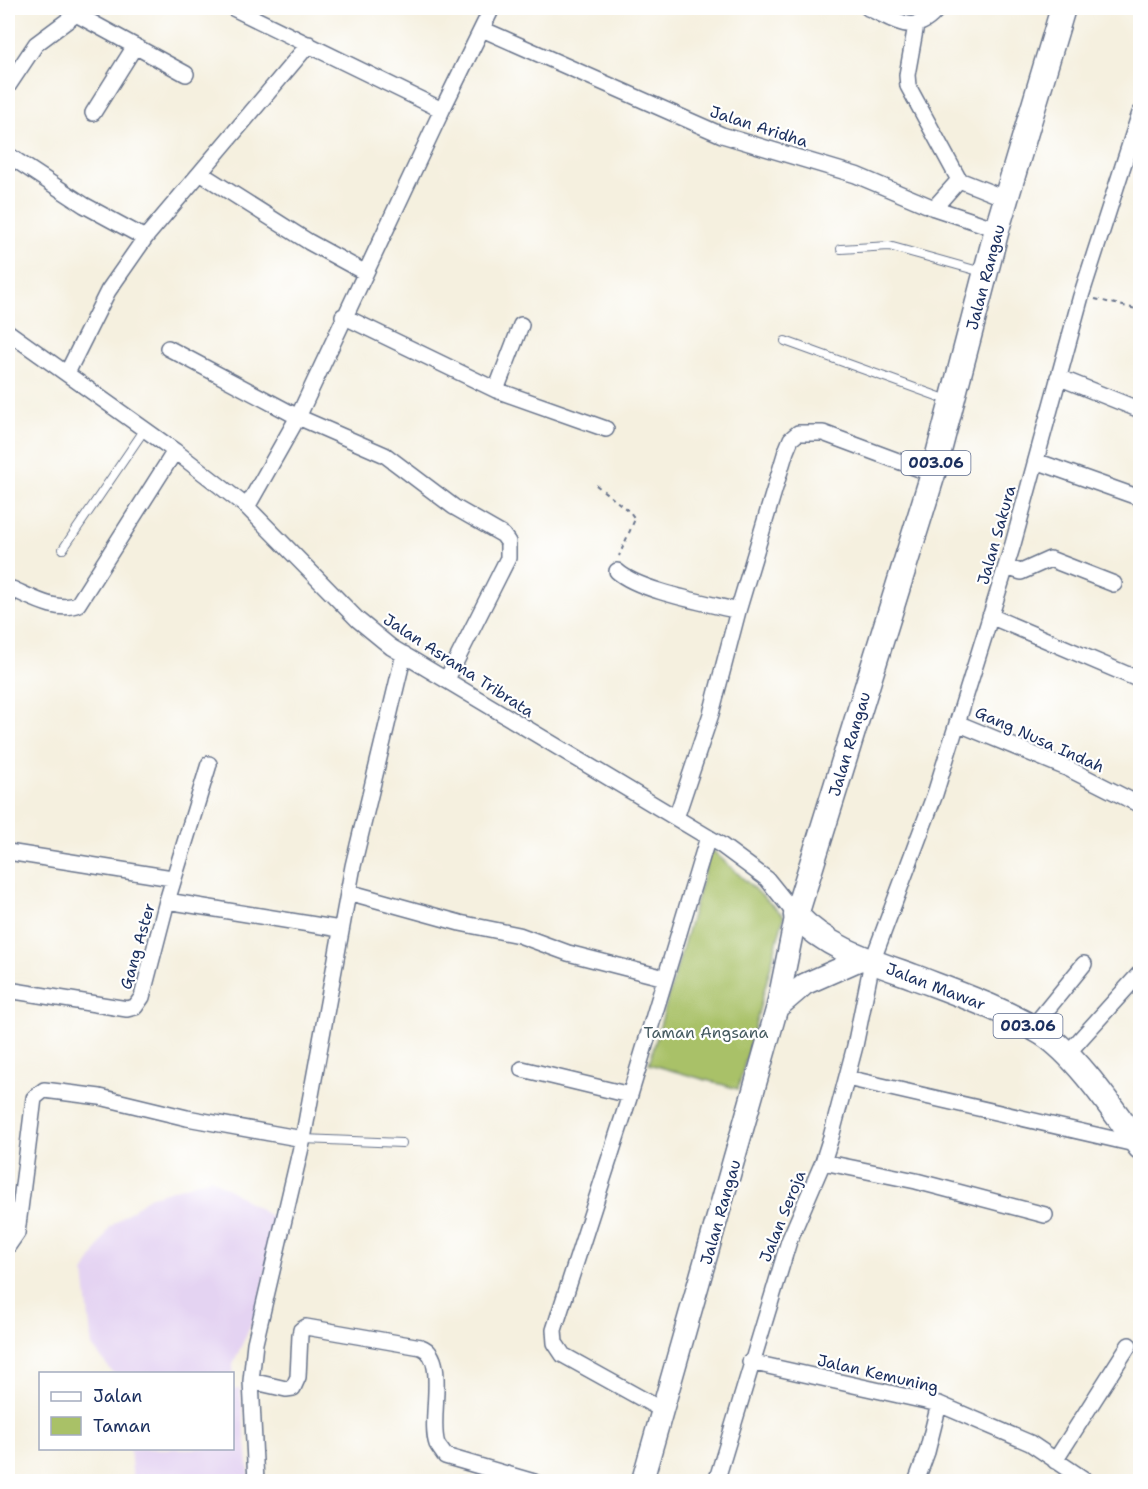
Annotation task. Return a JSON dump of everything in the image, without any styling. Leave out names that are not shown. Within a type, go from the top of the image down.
[{"type":"main road","name":"Jalan Rangau","points":[[800,893],[933,474],[997,229],[1063,8]]},
{"type":"main road","name":"Jalan Mawar","points":[[800,893],[807,927],[834,946],[974,999],[1032,1028],[1067,1054],[1140,1146]]},
{"type":"street","points":[[233,8],[442,110]]},
{"type":"street","points":[[247,507],[298,417],[363,272],[492,8]]},
{"type":"street","points":[[868,8],[907,25],[924,23],[938,8]]},
{"type":"street","points":[[8,86],[36,44],[81,11],[135,46],[186,74]]},
{"type":"street","points":[[916,25],[907,75],[908,86],[958,180],[1007,199]]},
{"type":"street","name":"Jalan Aridha","points":[[482,29],[722,135],[856,175],[934,208],[997,229]]},
{"type":"street","points":[[67,373],[108,291],[145,238],[309,44]]},
{"type":"street","points":[[93,113],[135,46]]},
{"type":"street","name":"Jalan Sakura","points":[[862,957],[935,794],[1006,567],[1081,296],[1140,113]]},
{"type":"street","points":[[8,155],[84,205],[145,238]]},
{"type":"street","points":[[200,173],[309,242],[363,272]]},
{"type":"street","points":[[934,208],[958,180]]},
{"type":"street","points":[[343,316],[496,390],[606,429]]},
{"type":"street","points":[[496,390],[521,325]]},
{"type":"street","name":"Jalan Asrama Tribrata","points":[[8,332],[145,429],[247,507],[358,620],[404,654],[708,837],[767,879],[800,893]]},
{"type":"street","points":[[168,348],[298,417],[385,455],[454,507],[503,535],[508,542],[508,558],[447,679]]},
{"type":"street","points":[[1058,378],[1140,410]]},
{"type":"street","points":[[676,818],[711,714],[738,611],[791,439],[798,433],[823,433],[933,474]]},
{"type":"street","points":[[9,590],[56,606],[70,607],[78,604],[175,451]]},
{"type":"street","points":[[1035,461],[1140,498]]},
{"type":"street","points":[[1006,567],[1021,572],[1050,559],[1064,562],[1114,584]]},
{"type":"street","points":[[617,571],[633,581],[738,611]]},
{"type":"street","points":[[990,616],[1140,680]]},
{"type":"street","points":[[255,1482],[251,1381],[255,1343],[303,1139],[348,892],[404,654]]},
{"type":"street","name":"Gang Nusa Indah","points":[[957,723],[1069,769],[1140,805]]},
{"type":"street","points":[[167,901],[172,878],[209,764]]},
{"type":"street","points":[[664,1411],[563,1355],[555,1343],[554,1330],[630,1095],[708,837]]},
{"type":"street","points":[[8,852],[172,878]]},
{"type":"street","points":[[767,879],[800,893]]},
{"type":"street","points":[[348,892],[460,923],[519,935],[568,953],[665,978]]},
{"type":"street","name":"Jalan Rangau","points":[[642,1482],[777,1008],[800,893]]},
{"type":"street","name":"Gang Aster","points":[[8,990],[127,1009],[135,1007],[142,997],[167,901],[340,929]]},
{"type":"street","points":[[785,975],[862,957]]},
{"type":"street","points":[[777,1008],[805,984],[862,957]]},
{"type":"street","name":"Jalan Seroja","points":[[716,1482],[750,1362],[789,1241],[823,1162],[847,1078],[862,957]]},
{"type":"street","points":[[1032,1028],[1084,964]]},
{"type":"street","points":[[1067,1054],[1140,973]]},
{"type":"street","points":[[522,1069],[630,1095]]},
{"type":"street","points":[[847,1078],[1140,1146]]},
{"type":"street","points":[[8,1246],[17,1233],[34,1098],[44,1090],[100,1097],[187,1118],[303,1139]]},
{"type":"street","points":[[823,1162],[916,1181],[1045,1215]]},
{"type":"street","points":[[251,1381],[286,1389],[293,1388],[298,1377],[300,1335],[306,1326],[421,1347],[428,1350],[435,1361],[437,1444],[446,1456],[534,1482]]},
{"type":"street","points":[[1055,1461],[1129,1345]]},
{"type":"street","name":"Jalan Kemuning","points":[[750,1362],[939,1404],[1030,1443],[1088,1482]]},
{"type":"street","points":[[916,1482],[927,1452],[939,1404]]},
{"type":"lane","points":[[841,249],[889,246],[986,273]]},
{"type":"lane","points":[[785,341],[952,402]]},
{"type":"lane","points":[[63,549],[145,429]]},
{"type":"lane","points":[[303,1139],[402,1143]]},
{"type":"path","points":[[1081,296],[1140,310]]},
{"type":"path","points":[[596,485],[630,512],[635,519],[620,554],[617,571]]},
{"type":"shaded area","points":[[211,1178],[278,1221],[257,1312],[233,1364],[233,1372],[112,1372],[92,1346],[84,1273],[110,1227],[149,1197]]},
{"type":"shaded area","points":[[240,1389],[250,1481],[133,1481],[130,1450],[234,1450],[234,1390]]},
{"type":"green space","name":"Taman Angsana","points":[[711,849],[784,916],[738,1089],[649,1064]]}]
